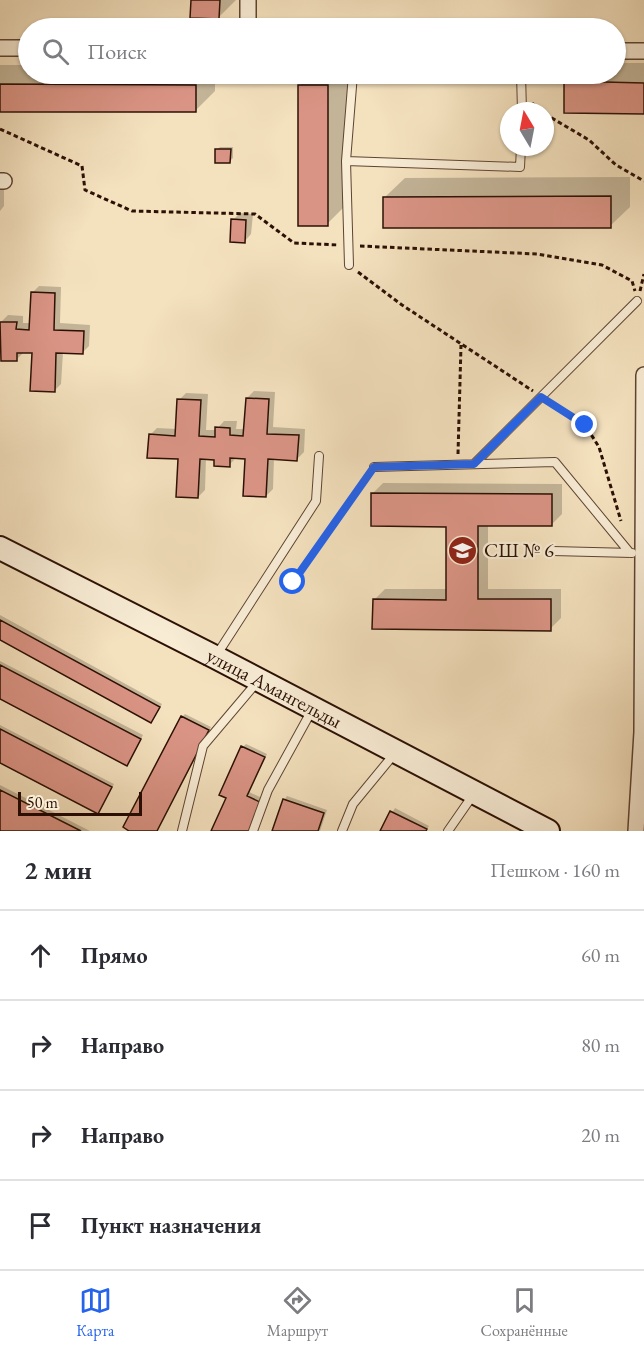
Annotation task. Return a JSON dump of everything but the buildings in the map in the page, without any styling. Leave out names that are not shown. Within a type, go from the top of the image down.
[{"type":"street","points":[[248,0],[248,18]]},
{"type":"street","points":[[0,48],[18,48]]},
{"type":"street","points":[[626,51],[644,51]]},
{"type":"street","points":[[636,831],[643,732],[636,553],[644,375]]},
{"type":"street","name":"улица Амангельды","points":[[0,548],[215,657],[548,831]]},
{"type":"lane","points":[[349,265],[346,161],[352,84]]},
{"type":"lane","points":[[521,84],[522,102]]},
{"type":"lane","points":[[346,161],[520,167],[521,156]]},
{"type":"lane","points":[[474,464],[637,302]]},
{"type":"lane","points":[[215,657],[316,501],[320,456]]},
{"type":"lane","points":[[374,467],[555,462],[636,553]]},
{"type":"lane","points":[[553,551],[636,553]]},
{"type":"lane","points":[[182,831],[203,746],[259,680]]},
{"type":"lane","points":[[253,831],[268,790],[313,708]]},
{"type":"lane","points":[[342,831],[353,804],[396,752]]},
{"type":"lane","points":[[448,831],[474,793]]},
{"type":"path","points":[[554,119],[589,140],[616,165],[644,181]]},
{"type":"path","points":[[0,129],[82,166],[85,190],[132,211],[255,214],[294,243],[537,254],[602,265],[632,281],[637,302]]},
{"type":"path","points":[[349,265],[402,305],[585,425],[599,447],[621,522]]},
{"type":"path","points":[[637,302],[644,274]]},
{"type":"path","points":[[458,465],[462,345]]},
{"type":"path","points":[[293,582],[374,467]]},
{"type":"place","name":"СШ № 6","points":[[463,550]]},
{"type":"route","points":[[293,582],[374,467],[474,464],[541,397],[585,425]]}]
